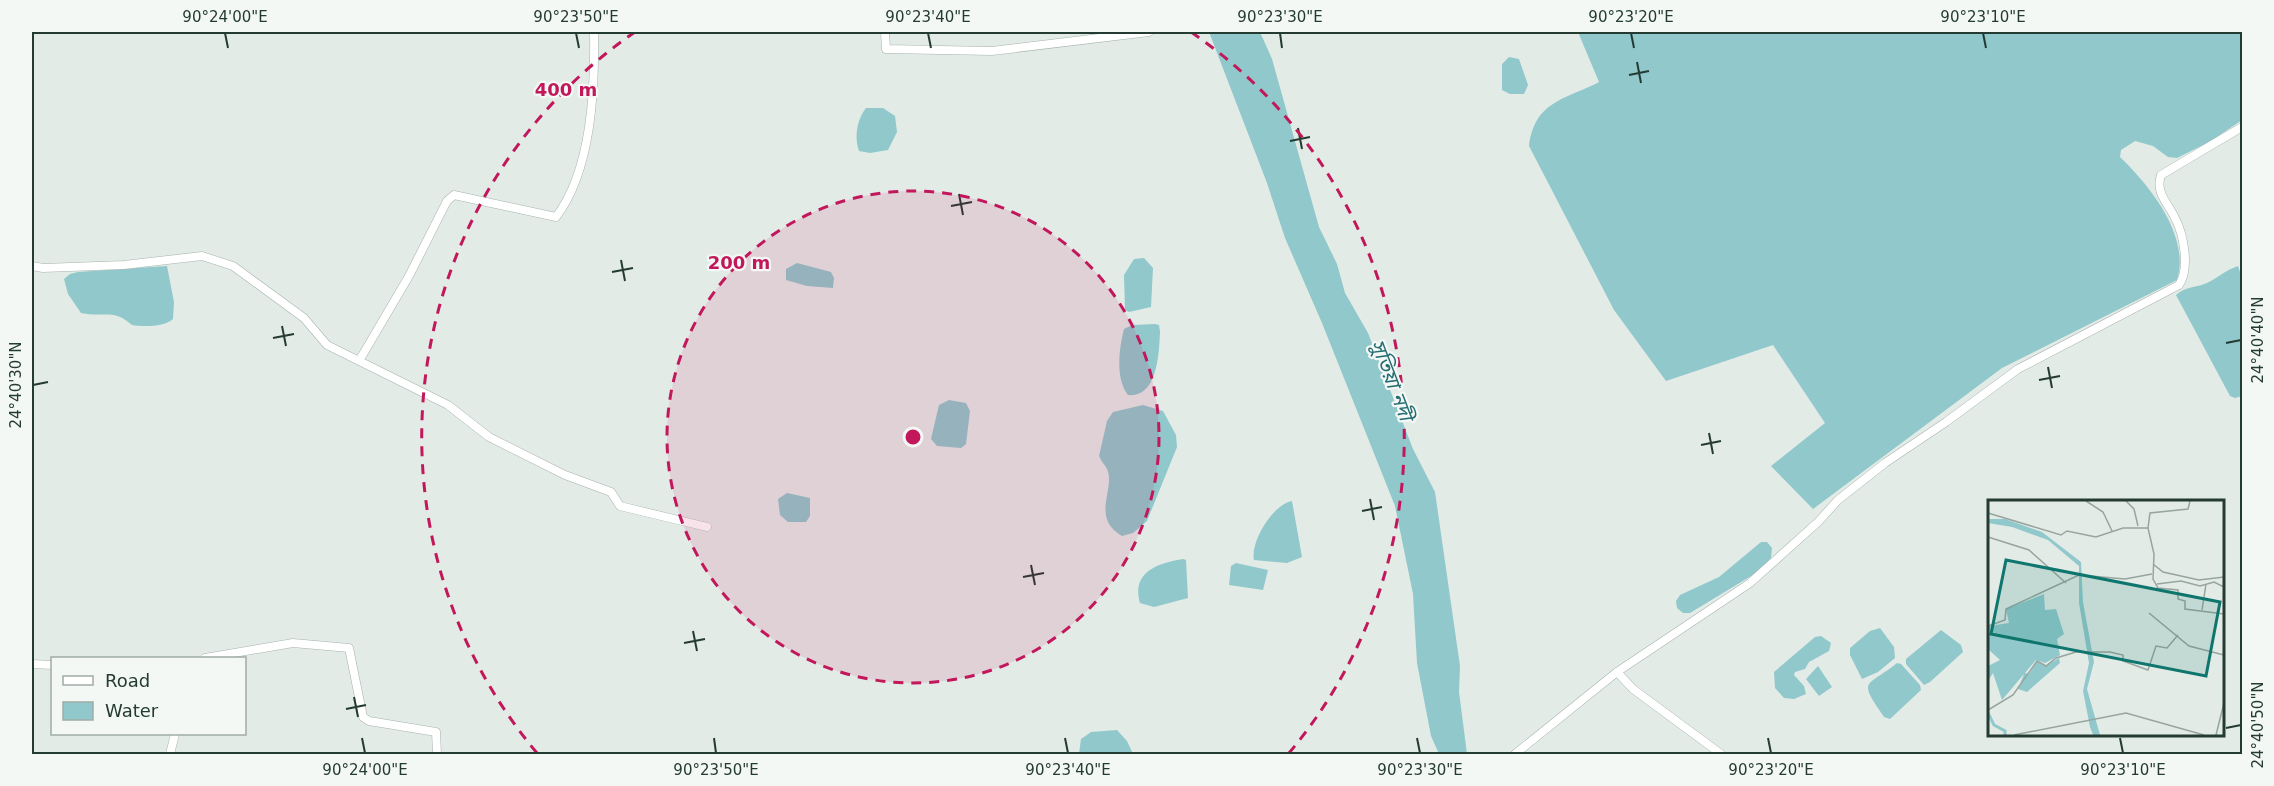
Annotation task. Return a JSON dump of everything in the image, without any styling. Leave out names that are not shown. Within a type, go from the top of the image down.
[{"type":"street","points":[[360,361],[409,276],[447,201],[454,195],[556,217],[565,206],[582,157],[590,117],[594,73],[594,32]]},
{"type":"street","points":[[885,32],[886,49],[938,52],[992,51],[1149,32]]},
{"type":"street","points":[[1515,754],[1617,672],[1750,583],[1846,494],[1885,463],[2018,369],[2179,285],[2185,276],[2182,243],[2175,217],[2160,190],[2161,175],[2242,127]]},
{"type":"street","points":[[32,266],[43,268],[124,265],[202,256],[233,266],[304,318],[327,345],[448,405],[489,437],[565,475],[611,492],[620,506],[707,527]]},
{"type":"street","points":[[211,657],[293,643],[349,648],[363,717],[369,721],[436,732],[437,754]]},
{"type":"street","points":[[32,664],[51,665]]},
{"type":"street","points":[[1617,672],[1632,689],[1721,754]]},
{"type":"street","points":[[170,754],[175,735]]},
{"type":"water","points":[[1209,32],[1260,32],[1272,59],[1319,227],[1337,264],[1345,293],[1368,333],[1413,449],[1435,492],[1460,666],[1459,692],[1467,754],[1439,754],[1431,736],[1417,663],[1413,594],[1395,506],[1322,323],[1285,238],[1267,183]]},
{"type":"water","points":[[1578,32],[2242,32],[2242,120],[2211,141],[2177,158],[2168,157],[2153,146],[2135,141],[2121,150],[2120,157],[2143,182],[2165,213],[2173,229],[2180,263],[2177,280],[2002,368],[1813,509],[1771,466],[1825,423],[1773,345],[1666,381],[1614,310],[1529,146],[1532,131],[1545,111],[1563,98],[1599,82]]},
{"type":"water","points":[[1509,57],[1519,59],[1528,85],[1524,94],[1510,94],[1502,90],[1502,64]]},
{"type":"water","points":[[866,108],[883,108],[895,116],[897,132],[888,150],[870,153],[859,151],[857,129]]},
{"type":"water","points":[[1144,258],[1153,268],[1151,307],[1129,312],[1125,310],[1124,275],[1134,259]]},
{"type":"water","points":[[797,263],[831,272],[834,278],[833,288],[807,286],[786,280],[786,269]]},
{"type":"water","points":[[167,266],[174,302],[173,319],[165,324],[154,326],[132,325],[114,315],[81,313],[68,294],[64,279],[78,272]]},
{"type":"water","points":[[2238,266],[2242,278],[2242,396],[2235,398],[2230,396],[2176,295],[2207,283]]},
{"type":"water","points":[[1132,325],[1159,325],[1160,332],[1155,372],[1146,389],[1138,394],[1128,395],[1120,372],[1124,329]]},
{"type":"water","points":[[949,400],[966,403],[970,411],[966,444],[961,448],[937,446],[931,439],[939,405]]},
{"type":"water","points":[[1143,405],[1163,411],[1176,435],[1177,447],[1147,521],[1133,533],[1122,536],[1107,520],[1109,477],[1099,456],[1107,421],[1113,412]]},
{"type":"water","points":[[787,493],[810,498],[810,516],[806,522],[788,522],[780,515],[778,499]]},
{"type":"water","points":[[1292,501],[1302,557],[1287,563],[1254,560],[1256,544],[1264,525],[1277,509]]},
{"type":"water","points":[[1761,542],[1767,542],[1772,548],[1771,558],[1761,570],[1690,613],[1683,613],[1677,608],[1676,601],[1680,595],[1719,577]]},
{"type":"water","points":[[1186,560],[1188,598],[1154,607],[1140,603],[1138,592],[1143,577],[1164,563]]},
{"type":"water","points":[[1236,563],[1268,570],[1263,590],[1229,585],[1231,566]]},
{"type":"water","points":[[1880,628],[1894,647],[1895,658],[1878,672],[1862,679],[1850,655],[1850,648],[1870,631]]},
{"type":"water","points":[[1941,630],[1961,645],[1963,652],[1924,685],[1906,664],[1906,659]]},
{"type":"water","points":[[1821,636],[1831,643],[1829,651],[1809,662],[1805,669],[1795,672],[1794,675],[1804,686],[1806,694],[1794,699],[1784,698],[1775,688],[1774,672],[1815,637]]},
{"type":"water","points":[[1897,663],[1901,664],[1920,685],[1921,690],[1890,719],[1884,717],[1868,689],[1872,681]]},
{"type":"water","points":[[1818,666],[1832,687],[1819,696],[1806,679]]},
{"type":"water","points":[[1117,730],[1127,741],[1133,754],[1079,754],[1081,739],[1091,732]]},
{"type":"water label","name":"সুতিয়া নদী","points":[[1392,380]]}]
